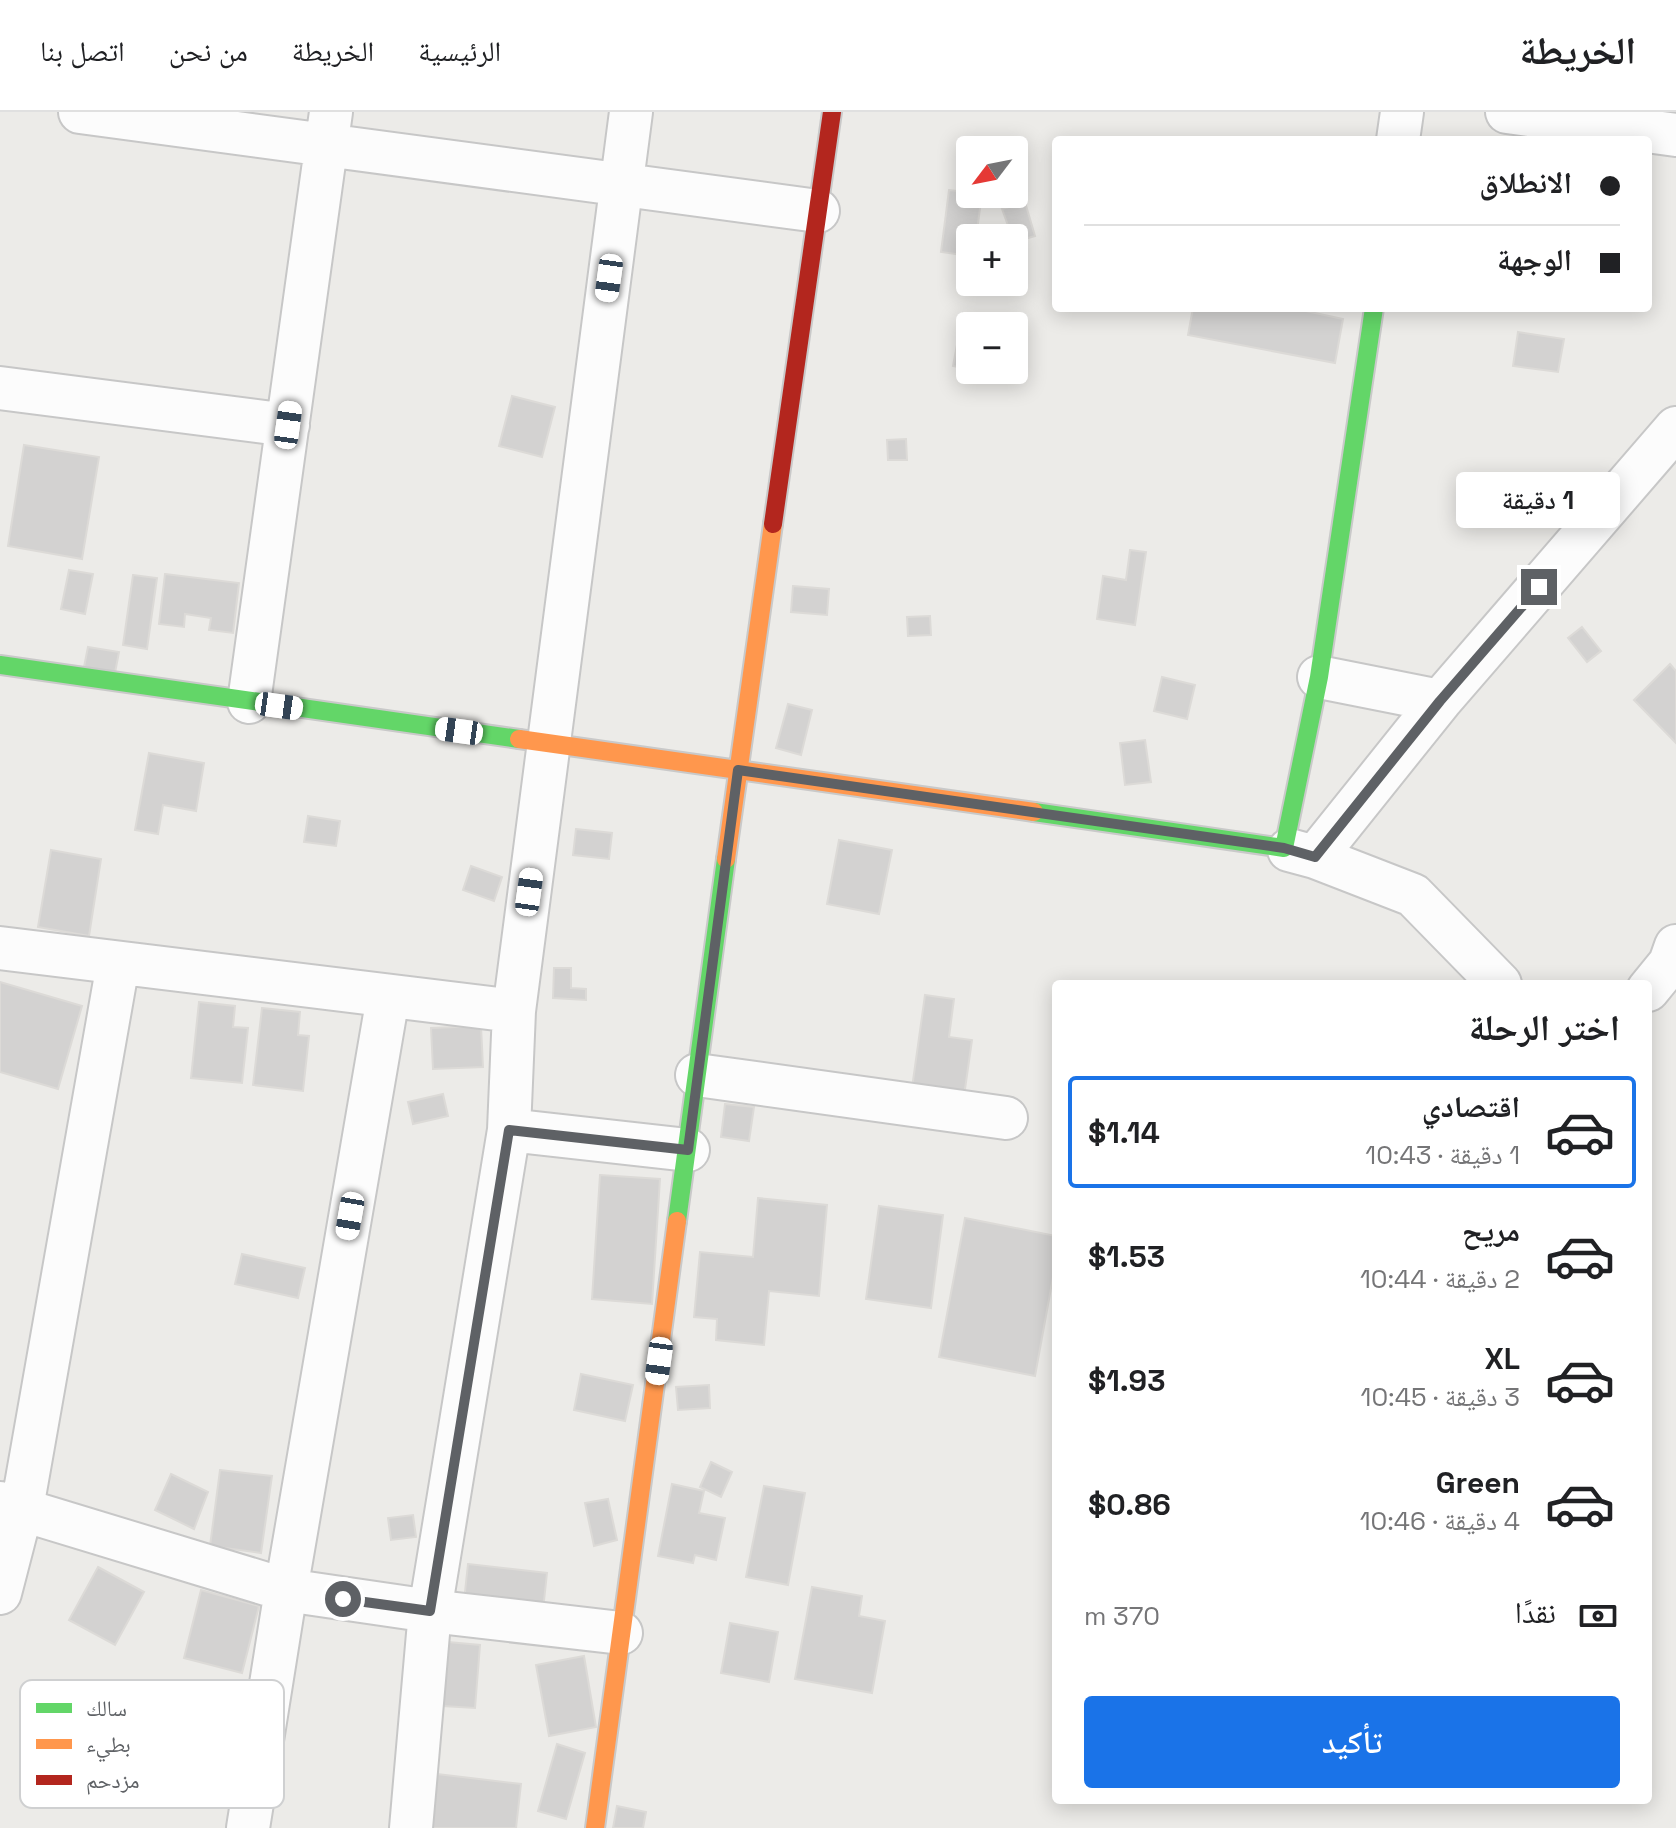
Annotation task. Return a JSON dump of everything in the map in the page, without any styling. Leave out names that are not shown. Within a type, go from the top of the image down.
[{"type":"street","points":[[80,112],[329,129],[622,184],[818,211]]},
{"type":"street","points":[[411,1828],[430,1611],[509,1130],[514,1011],[631,112]]},
{"type":"street","points":[[595,1828],[738,770],[832,112]]},
{"type":"street","points":[[1399,136],[1402,112]]},
{"type":"street","points":[[1507,112],[1676,135]]},
{"type":"street","points":[[249,702],[329,129]]},
{"type":"street","points":[[1299,852],[1319,677],[1373,312]]},
{"type":"street","points":[[0,388],[288,425]]},
{"type":"street","points":[[1299,852],[1440,701],[1676,428]]},
{"type":"street","points":[[0,665],[1299,852],[1413,895],[1496,980]]},
{"type":"street","points":[[1319,677],[1440,701]]},
{"type":"street","points":[[1652,985],[1670,963],[1676,946]]},
{"type":"street","points":[[0,948],[514,1011]]},
{"type":"street","points":[[0,1593],[11,1506],[118,964]]},
{"type":"street","points":[[272,1680],[388,997]]},
{"type":"street","points":[[697,1075],[1006,1118]]},
{"type":"street","points":[[509,1130],[688,1150]]},
{"type":"street","points":[[11,1506],[286,1590],[430,1611],[621,1633]]},
{"type":"street","points":[[248,1828],[251,1808]]},
{"type":"building","points":[[949,190],[956,191],[956,208],[980,208],[978,224],[956,224],[956,254],[941,252]]},
{"type":"building","points":[[1027,208],[1035,236],[1028,238],[1028,224],[1007,224],[1002,209]]},
{"type":"building","points":[[1192,312],[1311,312],[1343,319],[1335,363],[1188,335]]},
{"type":"building","points":[[1518,332],[1564,339],[1558,372],[1513,366]]},
{"type":"building","points":[[512,396],[555,407],[542,457],[499,446]]},
{"type":"building","points":[[906,439],[907,460],[888,460],[887,440]]},
{"type":"building","points":[[24,445],[99,457],[82,559],[8,546]]},
{"type":"building","points":[[1130,550],[1146,552],[1135,625],[1097,619],[1103,576],[1126,580]]},
{"type":"building","points":[[69,570],[93,574],[85,614],[61,609]]},
{"type":"building","points":[[165,574],[239,583],[233,633],[209,630],[211,618],[185,614],[184,627],[159,624]]},
{"type":"building","points":[[133,575],[157,578],[147,649],[123,645]]},
{"type":"building","points":[[793,586],[829,589],[827,615],[791,612]]},
{"type":"building","points":[[930,616],[931,635],[908,636],[907,617]]},
{"type":"building","points":[[1582,627],[1601,651],[1587,662],[1568,638]]},
{"type":"building","points":[[88,647],[119,652],[114,678],[83,672]]},
{"type":"building","points":[[1670,664],[1676,671],[1676,743],[1634,700]]},
{"type":"building","points":[[1162,677],[1195,685],[1187,719],[1154,711]]},
{"type":"building","points":[[788,704],[812,710],[801,755],[776,748]]},
{"type":"building","points":[[1145,740],[1151,782],[1125,785],[1120,743]]},
{"type":"building","points":[[149,753],[204,763],[196,811],[163,805],[158,834],[135,830]]},
{"type":"building","points":[[308,816],[340,821],[336,846],[304,842]]},
{"type":"building","points":[[576,829],[612,833],[609,859],[573,855]]},
{"type":"building","points":[[839,840],[892,850],[879,914],[827,904]]},
{"type":"building","points":[[51,850],[101,859],[89,936],[38,927]]},
{"type":"building","points":[[471,866],[502,877],[494,901],[463,890]]},
{"type":"building","points":[[554,968],[571,968],[571,988],[586,989],[586,1000],[553,998]]},
{"type":"building","points":[[0,982],[82,1006],[58,1089],[0,1072]]},
{"type":"building","points":[[925,995],[954,999],[949,1037],[972,1040],[964,1096],[912,1088]]},
{"type":"building","points":[[199,1002],[235,1006],[233,1027],[248,1028],[242,1083],[191,1078]]},
{"type":"building","points":[[262,1008],[300,1012],[298,1035],[309,1036],[303,1091],[253,1085]]},
{"type":"building","points":[[481,1026],[483,1067],[433,1069],[431,1028]]},
{"type":"building","points":[[443,1094],[448,1116],[413,1124],[408,1102]]},
{"type":"building","points":[[725,1104],[754,1107],[749,1141],[721,1137]]},
{"type":"building","points":[[600,1175],[660,1179],[652,1304],[592,1299]]},
{"type":"building","points":[[758,1198],[827,1205],[819,1296],[769,1291],[764,1345],[716,1340],[717,1319],[694,1317],[700,1252],[753,1257]]},
{"type":"building","points":[[879,1206],[943,1215],[931,1308],[866,1299]]},
{"type":"building","points":[[965,1218],[1052,1235],[1052,1283],[1035,1376],[939,1357]]},
{"type":"building","points":[[242,1254],[305,1268],[298,1298],[235,1284]]},
{"type":"building","points":[[581,1374],[633,1385],[625,1421],[574,1410]]},
{"type":"building","points":[[709,1385],[710,1408],[678,1410],[676,1387]]},
{"type":"building","points":[[711,1462],[732,1472],[721,1497],[700,1487]]},
{"type":"building","points":[[220,1470],[272,1476],[261,1553],[210,1546]]},
{"type":"building","points":[[171,1474],[208,1492],[194,1529],[155,1510]]},
{"type":"building","points":[[672,1484],[704,1491],[699,1513],[725,1518],[716,1560],[695,1555],[693,1563],[658,1556]]},
{"type":"building","points":[[764,1486],[805,1493],[788,1585],[746,1577]]},
{"type":"building","points":[[608,1499],[617,1540],[594,1546],[585,1503]]},
{"type":"building","points":[[413,1515],[416,1537],[391,1540],[388,1518]]},
{"type":"building","points":[[468,1564],[547,1573],[543,1610],[464,1601]]},
{"type":"building","points":[[98,1567],[144,1592],[115,1645],[69,1620]]},
{"type":"building","points":[[812,1587],[862,1596],[859,1616],[885,1621],[872,1693],[795,1679]]},
{"type":"building","points":[[201,1590],[259,1606],[242,1673],[184,1658]]},
{"type":"building","points":[[730,1623],[778,1632],[769,1682],[721,1673]]},
{"type":"building","points":[[448,1642],[480,1645],[475,1708],[443,1706]]},
{"type":"building","points":[[584,1656],[596,1727],[549,1736],[536,1665]]},
{"type":"building","points":[[557,1744],[585,1753],[566,1819],[538,1811]]},
{"type":"building","points":[[437,1774],[521,1784],[516,1828],[431,1828]]},
{"type":"building","points":[[617,1806],[646,1812],[643,1828],[613,1828]]},
{"type":"traffic: fast","points":[[1034,812],[1284,848],[1319,677],[1373,312]]},
{"type":"traffic: fast","points":[[0,665],[519,739]]},
{"type":"traffic: fast","points":[[677,1221],[726,859]]},
{"type":"traffic: slow","points":[[726,859],[773,524]]},
{"type":"traffic: slow","points":[[519,739],[1034,812]]},
{"type":"traffic: slow","points":[[595,1828],[677,1221]]},
{"type":"traffic: jam","points":[[773,524],[832,112]]},
{"type":"route","points":[[343,1599],[430,1611],[509,1130],[688,1150],[738,770],[1284,848],[1315,857],[1440,701],[1539,587]]}]
